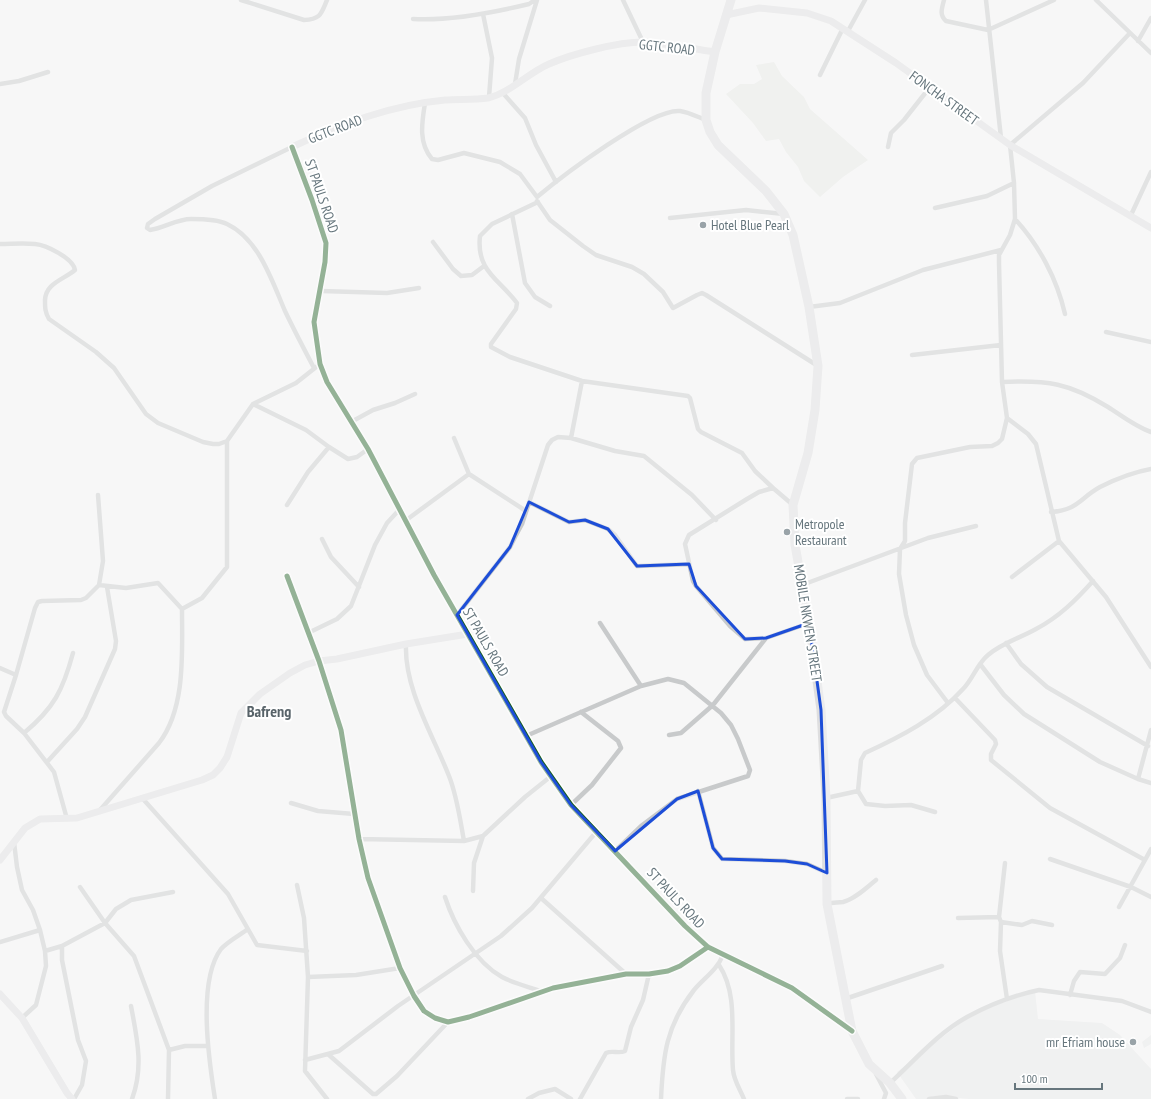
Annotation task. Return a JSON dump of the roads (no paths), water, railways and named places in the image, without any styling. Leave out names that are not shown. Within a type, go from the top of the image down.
[{"type":"highway","name":"MOBILE NKWEN STREET","points":[[731,0],[715,52],[706,93],[706,120],[710,132],[718,145],[766,191],[784,214],[793,235],[809,307],[818,366],[815,410],[808,453],[793,505],[795,545],[809,623],[821,710],[826,798],[827,904],[852,1031],[870,1064],[890,1084],[902,1099]]},
{"type":"street","points":[[241,0],[304,20],[314,19],[320,15],[327,0]]},
{"type":"street","points":[[413,18],[423,19],[484,14],[520,6],[536,0]]},
{"type":"street","points":[[515,84],[519,59],[536,0]]},
{"type":"street","points":[[623,0],[643,42]]},
{"type":"street","points":[[820,75],[846,29],[865,0]]},
{"type":"street","points":[[944,0],[941,13],[942,18],[946,21],[988,30],[1054,0]]},
{"type":"street","points":[[986,0],[988,30],[1001,138]]},
{"type":"street","points":[[1099,1],[1151,53]]},
{"type":"street","name":"FONCHA STREET","points":[[726,15],[759,8],[789,10],[820,16],[846,29],[1010,145],[1151,228]]},
{"type":"street","points":[[484,14],[492,58],[489,98]]},
{"type":"street","points":[[1138,41],[1151,18]]},
{"type":"street","points":[[948,703],[928,674],[914,644],[906,614],[899,574],[900,549],[905,541],[905,523],[912,464],[917,458],[970,447],[992,446],[1002,439],[1007,418],[1002,382],[999,263],[1001,250],[1010,235],[1015,219],[1014,183],[1010,145],[1083,83],[1130,33]]},
{"type":"street","name":"GGTC ROAD","points":[[317,366],[298,338],[264,261],[246,239],[228,224],[220,221],[185,219],[150,230],[147,228],[148,224],[212,186],[336,126],[387,110],[445,100],[489,98],[502,92],[546,65],[562,58],[619,45],[643,42],[715,52]]},
{"type":"street","points":[[0,84],[19,81],[48,72]]},
{"type":"street","points":[[888,147],[891,133],[904,120],[930,87]]},
{"type":"street","points":[[502,92],[525,118],[536,145],[556,182]]},
{"type":"street","points":[[425,103],[422,135],[424,144],[432,159],[438,160],[464,153],[500,162],[520,174],[550,220],[583,246],[596,254],[632,267],[644,274],[663,292],[673,308],[702,293],[818,366]]},
{"type":"street","points":[[706,120],[679,111],[656,117],[590,157],[556,182],[537,200],[492,224],[480,236],[480,250],[484,266],[517,303],[516,308],[491,344],[491,347],[510,357],[582,381],[688,396],[690,398],[698,429],[742,453],[755,471],[793,505]]},
{"type":"street","name":"ST PAULS ROAD","points":[[292,147],[326,243],[321,291],[314,322],[317,366],[368,449],[399,510],[457,615],[550,776],[571,805],[684,926],[708,947],[792,988],[852,1031]]},
{"type":"street","points":[[1131,215],[1151,172]]},
{"type":"street","points":[[935,208],[987,196],[1014,183]]},
{"type":"street","points":[[670,218],[746,210],[784,214]]},
{"type":"street","points":[[512,214],[524,283],[535,297],[550,306]]},
{"type":"street","points":[[1015,219],[1032,238],[1060,295],[1065,314]]},
{"type":"street","points":[[433,242],[453,269],[461,276],[472,275],[484,266]]},
{"type":"street","points":[[0,244],[36,244],[69,259],[74,264],[75,270],[49,288],[46,297],[45,311],[49,319],[103,357],[114,368],[146,414],[158,423],[203,442],[219,444],[227,440],[254,404],[296,383],[317,366]]},
{"type":"street","points":[[809,307],[840,303],[923,270],[1001,250]]},
{"type":"street","points":[[321,291],[387,293],[419,288]]},
{"type":"street","points":[[1106,332],[1151,342]]},
{"type":"street","points":[[912,355],[1001,345]]},
{"type":"street","points":[[571,438],[582,381]]},
{"type":"street","points":[[1002,382],[1033,381],[1069,387],[1091,397],[1151,432]]},
{"type":"street","points":[[351,422],[373,410],[396,403],[415,394]]},
{"type":"street","points":[[254,404],[306,430],[348,459],[357,457],[368,449]]},
{"type":"street","points":[[1007,418],[1028,434],[1036,444],[1059,541],[1093,580],[1115,610],[1151,667]]},
{"type":"street","points":[[457,615],[510,547],[526,512],[548,445],[552,440],[558,437],[571,438],[615,451],[644,456],[692,496],[716,520]]},
{"type":"street","points":[[454,438],[468,474],[526,512]]},
{"type":"street","points":[[182,610],[202,598],[227,567],[227,440]]},
{"type":"street","points":[[287,505],[308,472],[329,447]]},
{"type":"street","points":[[1051,512],[1069,509],[1100,488],[1139,471],[1151,469]]},
{"type":"street","points":[[405,521],[468,474]]},
{"type":"street","points":[[773,488],[759,492],[716,520],[689,535],[685,544],[693,581],[730,626],[745,639],[766,638],[809,623]]},
{"type":"street","points":[[67,819],[58,783],[47,762],[24,733],[6,716],[4,712],[16,675],[32,615],[38,602],[81,600],[86,598],[99,585],[104,553],[98,495]]},
{"type":"street","points":[[529,502],[569,522],[585,520],[608,529],[615,535],[637,566],[689,564]]},
{"type":"street","points":[[308,633],[345,614],[351,606],[375,545],[387,523],[399,510]]},
{"type":"street","points":[[802,585],[928,538],[976,526]]},
{"type":"street","points":[[322,540],[331,557],[359,587]]},
{"type":"street","points":[[1012,577],[1059,541]]},
{"type":"street","points":[[287,576],[319,661],[341,730],[354,814],[368,878],[400,968],[414,996],[424,1011],[435,1018],[448,1022],[469,1017],[543,992],[575,983],[626,974],[649,974],[668,971],[680,966],[708,947]]},
{"type":"street","points":[[934,812],[911,805],[885,806],[866,804],[858,792],[861,760],[865,753],[912,730],[955,698],[971,680],[980,664],[987,656],[1006,643],[1036,629],[1064,612],[1093,580]]},
{"type":"street","points":[[99,585],[126,588],[158,583],[182,610],[182,662],[177,702],[172,722],[167,733],[99,811]]},
{"type":"street","points":[[47,762],[78,729],[85,717],[115,649],[116,641],[107,586]]},
{"type":"street","points":[[600,623],[640,686]]},
{"type":"street","points":[[0,860],[25,828],[40,819],[77,818],[143,799],[213,775],[227,757],[241,713],[248,704],[290,673],[305,665],[406,644],[468,634]]},
{"type":"street","points":[[669,735],[681,733],[713,705],[766,638]]},
{"type":"street","points":[[1006,643],[1021,664],[1047,687],[1148,746]]},
{"type":"street","points":[[406,644],[406,660],[413,687],[426,725],[450,777],[464,841]]},
{"type":"street","points":[[24,733],[48,710],[63,688],[73,653]]},
{"type":"street","points":[[1145,657],[1151,654]]},
{"type":"street","points":[[980,664],[997,687],[1024,714],[1100,762],[1151,783]]},
{"type":"street","points":[[0,668],[16,675]]},
{"type":"street","points":[[526,736],[640,686],[668,679],[684,683],[722,712],[731,725],[750,770],[748,776],[677,799],[615,851]]},
{"type":"street","points":[[955,698],[995,740],[996,744],[991,754],[992,760],[1019,784],[1058,813],[1145,860]]},
{"type":"street","points":[[571,805],[592,785],[621,748],[618,741],[581,712]]},
{"type":"street","points":[[1138,778],[1148,746],[1151,730]]},
{"type":"street","points":[[359,839],[464,841],[483,836],[550,776]]},
{"type":"street","points":[[698,791],[713,848],[722,859],[785,861],[807,864],[827,873]]},
{"type":"street","points":[[826,798],[858,792]]},
{"type":"street","points":[[143,799],[228,894],[257,945],[307,951]]},
{"type":"street","points":[[291,803],[318,811],[354,814]]},
{"type":"street","points":[[305,1060],[329,1055],[339,1051],[398,1006],[476,954],[521,920],[597,832]]},
{"type":"street","points":[[473,891],[474,863],[483,836]]},
{"type":"street","points":[[14,842],[22,890],[33,910],[40,930],[45,951],[46,966],[36,1005],[22,1018]]},
{"type":"street","points":[[1118,907],[1131,887],[1151,849]]},
{"type":"street","points":[[1050,859],[1131,887],[1151,897]]},
{"type":"street","points":[[1005,862],[1000,920],[1000,951],[1007,999]]},
{"type":"street","points":[[827,904],[837,901],[845,901],[857,895],[876,880]]},
{"type":"street","points":[[297,885],[304,918],[307,951],[308,977],[305,1071],[327,1099]]},
{"type":"street","points":[[80,887],[105,924],[134,956],[169,1050],[168,1099]]},
{"type":"street","points":[[45,951],[62,946],[105,924],[116,909],[131,900],[174,892]]},
{"type":"street","points":[[445,897],[458,926],[476,954],[494,971],[503,977],[543,992]]},
{"type":"street","points":[[541,898],[626,974]]},
{"type":"street","points":[[958,918],[1000,920],[1022,925],[1032,922],[1052,925]]},
{"type":"street","points":[[215,1099],[207,1046],[208,986],[214,963],[222,949],[248,929]]},
{"type":"street","points":[[0,942],[40,930]]},
{"type":"street","points":[[0,994],[22,1018],[67,1093],[73,1099],[82,1085],[86,1061],[78,1040],[62,960],[62,946]]},
{"type":"street","points":[[1070,995],[1074,981],[1080,972],[1105,974],[1120,958],[1125,946]]},
{"type":"street","points":[[661,1099],[662,1062],[666,1043],[672,1027],[683,1006],[694,991],[719,965],[723,955]]},
{"type":"street","points":[[719,965],[728,981],[733,1032],[733,1070],[735,1079],[744,1099]]},
{"type":"street","points":[[845,1000],[942,966]]},
{"type":"street","points":[[308,977],[356,975],[400,968]]},
{"type":"street","points":[[580,1099],[606,1053],[610,1051],[622,1053],[625,1051],[632,1022],[643,1000],[649,974]]},
{"type":"street","points":[[890,1084],[936,1040],[959,1022],[1007,999],[1039,990],[1122,1001],[1151,1012]]},
{"type":"street","points":[[130,1006],[139,1045],[140,1067],[137,1086],[132,1099]]},
{"type":"street","points":[[329,1055],[373,1094],[376,1094],[397,1076],[448,1022]]},
{"type":"street","points":[[169,1050],[185,1046],[207,1046]]},
{"type":"street","points":[[870,1064],[886,1093],[884,1099]]},
{"type":"street","points":[[528,1099],[539,1093],[555,1089],[571,1099]]},
{"type":"street","points":[[847,1099],[858,1099]]},
{"type":"street","points":[[929,1099],[956,1099]]},
{"type":"place","name":"Hotel Blue Pearl","points":[[703,225]]},
{"type":"place","name":"Metropole Restaurant","points":[[787,532]]},
{"type":"place","name":"mr Efriam house","points":[[1133,1042]]},
{"type":"district","name":"Bafreng","points":[[269,711]]}]
